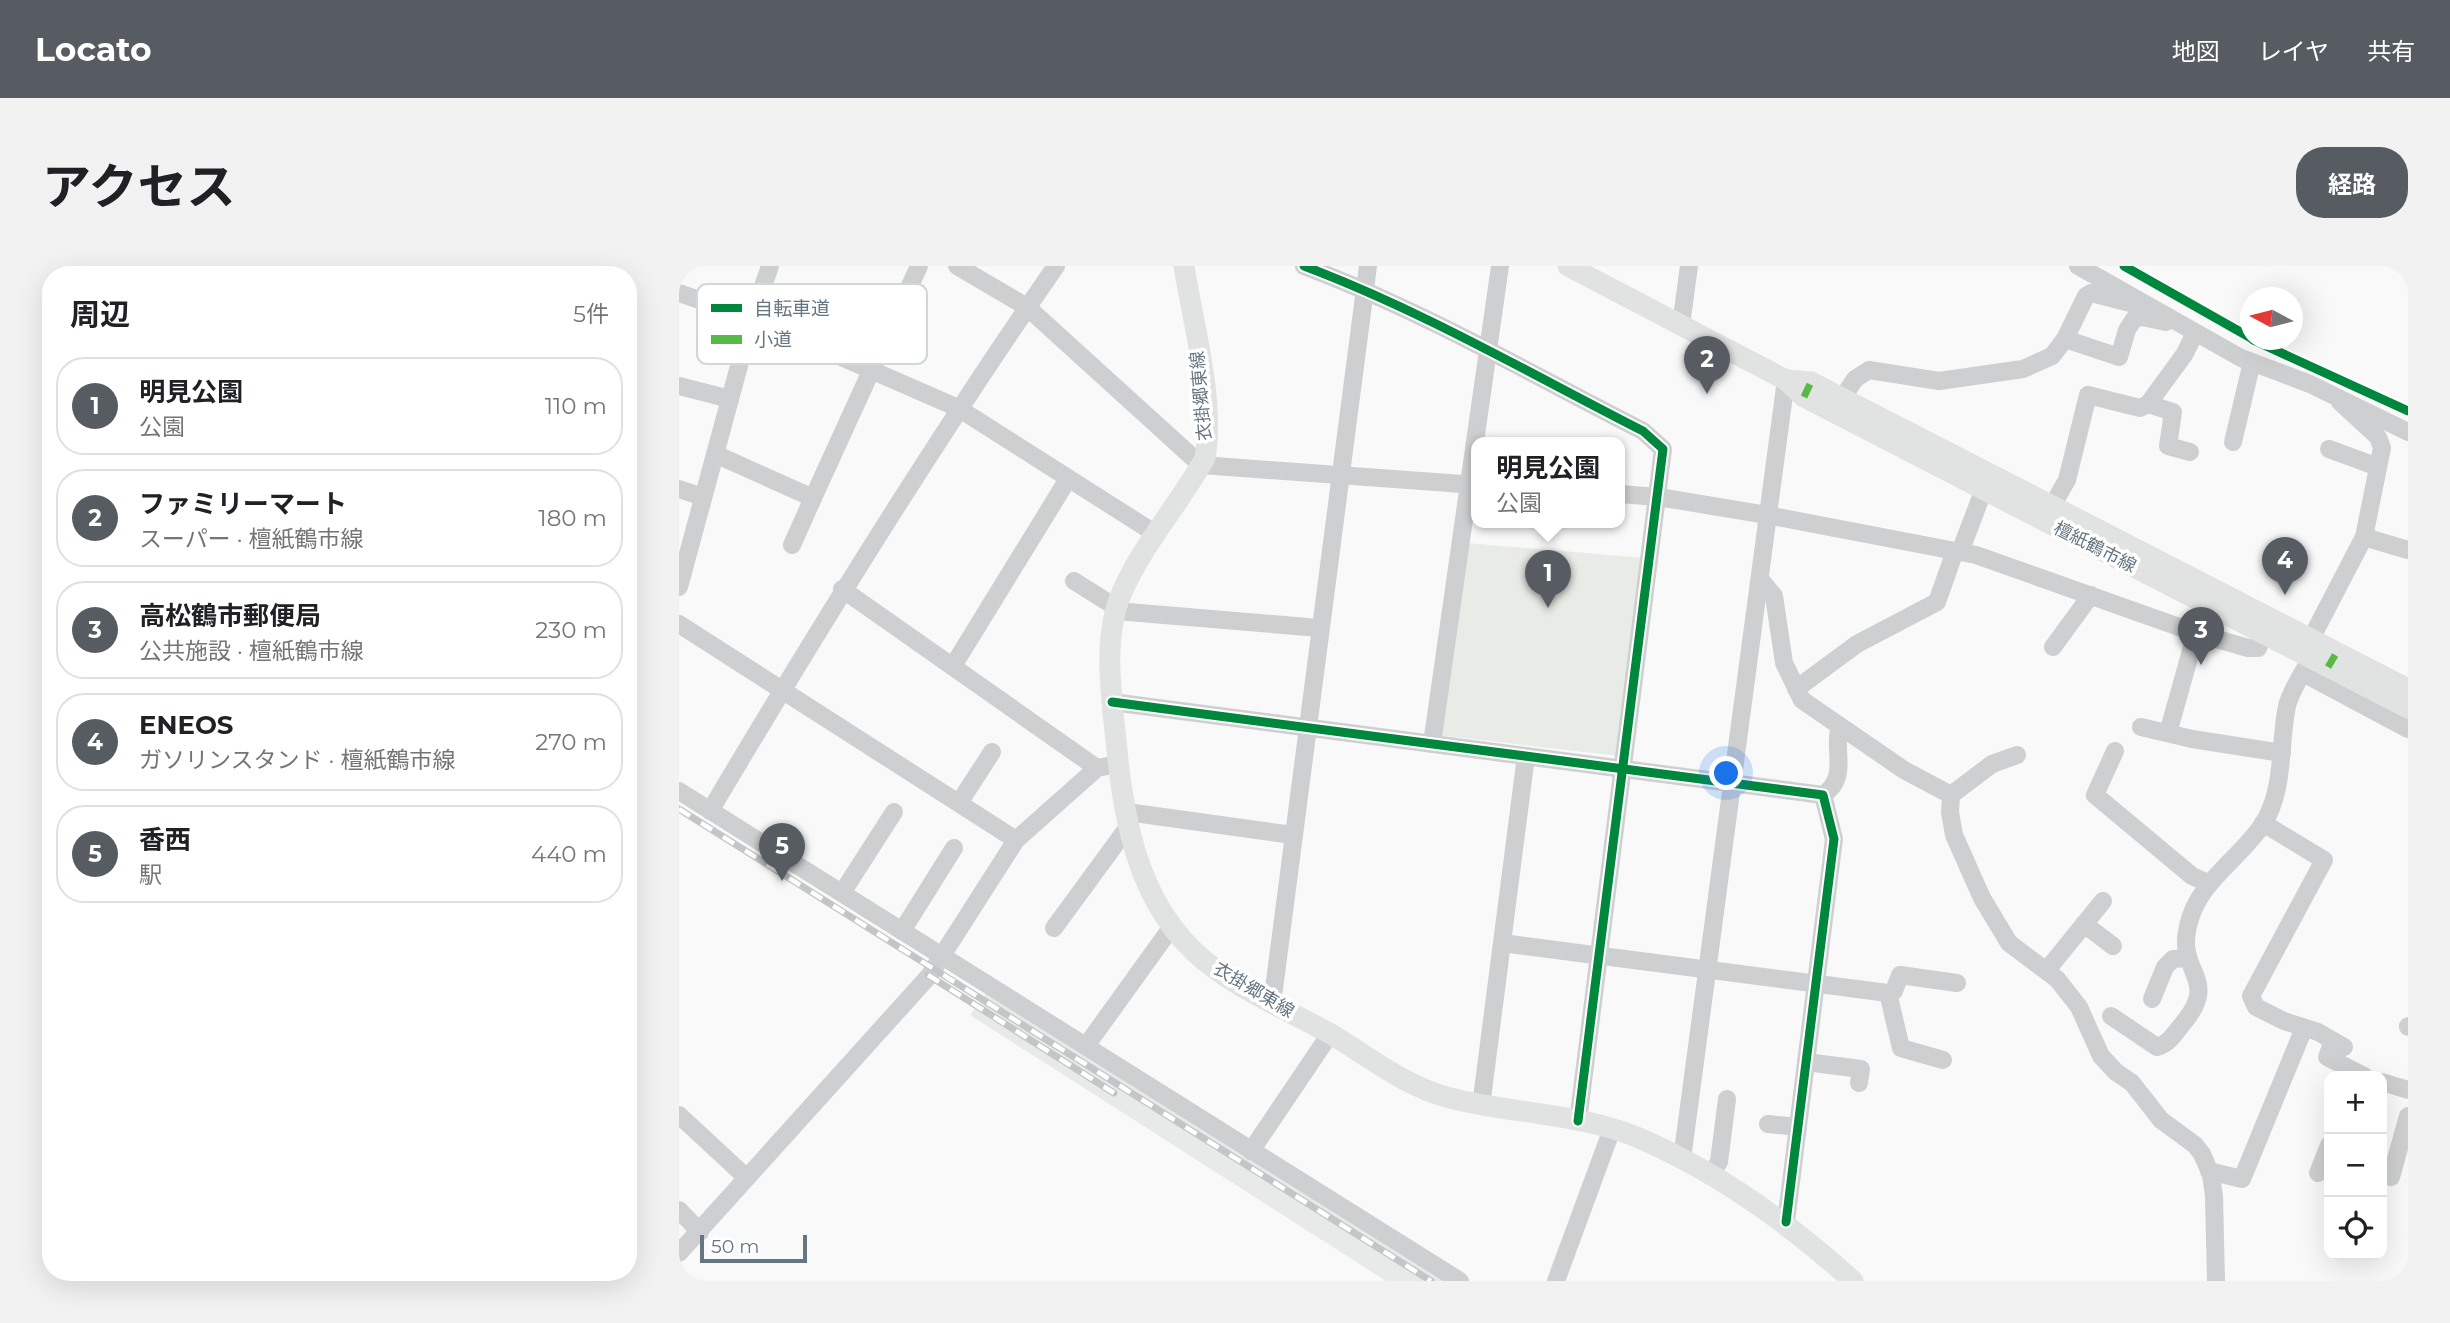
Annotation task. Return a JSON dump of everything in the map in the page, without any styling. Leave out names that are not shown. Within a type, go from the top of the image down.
[{"type":"main road","name":"衣掛郷東線","points":[[1184,266],[1207,443],[1201,465],[1122,591],[1116,609],[1112,643],[1108,766],[1128,820],[1146,885],[1171,928],[1214,968],[1410,1083],[1445,1097],[1481,1106],[1612,1129],[1682,1159],[1786,1222],[1845,1278]]},
{"type":"main road","name":"檀紙鶴市線","points":[[1568,266],[1786,380],[1804,397],[1984,489],[2268,626]]},
{"type":"main road","name":"檀紙鶴市線","points":[[1786,380],[1811,382],[2052,506],[2268,626],[2308,656],[2408,708]]},
{"type":"main road","name":"檀紙鶴市線","points":[[2308,656],[2408,689]]},
{"type":"street","points":[[764,284],[770,266]]},
{"type":"street","points":[[911,284],[919,266]]},
{"type":"street","points":[[957,266],[1027,307],[1201,465],[1471,484]]},
{"type":"street","points":[[710,811],[842,589],[958,408],[1056,266]]},
{"type":"street","points":[[1304,266],[1364,289],[1489,352],[1656,439],[1663,449],[1625,769],[1578,1121]]},
{"type":"street","points":[[1272,1004],[1368,266]]},
{"type":"street","points":[[1479,437],[1500,266]]},
{"type":"street","points":[[1681,325],[1689,266]]},
{"type":"street","points":[[2078,266],[2195,333],[2252,362],[2338,397],[2408,432]]},
{"type":"street","points":[[679,293],[697,299]]},
{"type":"street","points":[[1842,399],[1855,379],[1869,370],[1939,381],[2023,369],[2052,356],[2065,339],[2085,296],[2091,293],[2149,307]]},
{"type":"street","points":[[2065,339],[2119,357],[2127,330],[2134,319],[2142,317],[2162,323],[2172,320]]},
{"type":"street","points":[[2052,506],[2067,480],[2088,395],[2140,408],[2148,404],[2184,355],[2195,333]]},
{"type":"street","points":[[2233,442],[2252,362]]},
{"type":"street","points":[[679,587],[740,364]]},
{"type":"street","points":[[857,364],[958,408],[1156,534]]},
{"type":"street","points":[[792,545],[874,364]]},
{"type":"street","points":[[1682,1159],[1786,380]]},
{"type":"street","points":[[679,386],[730,399]]},
{"type":"street","points":[[2111,1016],[2157,1047],[2165,1045],[2196,1009],[2200,985],[2185,951],[2187,926],[2209,883],[2263,823],[2271,808],[2288,704],[2364,537],[2382,448],[2378,437],[2352,416],[2338,397]]},
{"type":"street","points":[[2148,404],[2173,412],[2168,446],[2190,452]]},
{"type":"street","points":[[2329,449],[2378,467]]},
{"type":"street","points":[[715,454],[813,498]]},
{"type":"street","points":[[953,666],[1068,479]]},
{"type":"street","points":[[679,489],[703,497]]},
{"type":"street","points":[[1796,689],[1857,644],[1937,603],[1984,489]]},
{"type":"street","points":[[1625,494],[1658,496],[1958,552],[2003,564],[2196,633],[2248,648],[2258,648],[2268,626]]},
{"type":"street","points":[[1432,744],[1471,497]]},
{"type":"street","points":[[2364,537],[2408,550]]},
{"type":"street","points":[[1760,579],[1774,596],[1780,649],[1803,701],[1904,770],[1951,795]]},
{"type":"street","points":[[1074,581],[1116,609],[1319,628]]},
{"type":"street","points":[[679,1253],[944,957],[1016,840],[1108,766],[953,666],[842,589]]},
{"type":"street","points":[[2053,647],[2091,595]]},
{"type":"street","points":[[679,624],[1016,840]]},
{"type":"street","points":[[2168,733],[2196,633]]},
{"type":"street","points":[[2308,656],[2408,729]]},
{"type":"street","points":[[1112,702],[1823,795],[1831,790],[1839,768],[1840,726]]},
{"type":"street","points":[[2141,727],[2282,753]]},
{"type":"street","points":[[2115,751],[2095,795],[2192,876],[2209,883]]},
{"type":"street","points":[[959,803],[992,752]]},
{"type":"street","points":[[2017,755],[1991,764],[1951,795],[1950,812],[1954,835],[1982,898],[2009,943],[2047,970],[2079,1007],[2101,1056],[2116,1072],[2132,1083],[2161,1120],[2195,1144],[2209,1171],[2214,1196],[2215,1281]]},
{"type":"street","points":[[1481,1106],[1526,756]]},
{"type":"street","points":[[679,792],[1460,1281]]},
{"type":"street","points":[[1786,1222],[1834,839],[1823,795]]},
{"type":"street","points":[[842,893],[894,812]]},
{"type":"street","points":[[1054,928],[1128,820],[1293,835]]},
{"type":"street","points":[[2263,823],[2324,860],[2251,996],[2256,1007],[2339,1044],[2327,1057],[2351,1071]]},
{"type":"street","points":[[902,931],[954,848]]},
{"type":"street","points":[[2047,970],[2103,901]]},
{"type":"street","points":[[2084,924],[2113,946]]},
{"type":"street","points":[[1086,1046],[1171,928]]},
{"type":"street","points":[[1502,943],[1888,993],[1894,991],[1899,975],[1957,983]]},
{"type":"street","points":[[2152,999],[2165,967],[2173,959],[2188,958]]},
{"type":"street","points":[[1888,993],[1901,1048],[1943,1060]]},
{"type":"street","points":[[2209,1171],[2242,1179],[2304,1028]]},
{"type":"street","points":[[1251,1151],[1330,1034]]},
{"type":"street","points":[[1806,1062],[1860,1069],[1859,1083]]},
{"type":"street","points":[[2387,1084],[2408,1090]]},
{"type":"street","points":[[1710,1174],[1719,1162],[1727,1099]]},
{"type":"street","points":[[679,1115],[747,1178]]},
{"type":"street","points":[[2391,1177],[2408,1116]]},
{"type":"street","points":[[1768,1124],[1798,1127]]},
{"type":"street","points":[[1556,1281],[1612,1129]]},
{"type":"street","points":[[2318,1173],[2324,1158]]},
{"type":"street","points":[[679,1210],[700,1231]]},
{"type":"shaded area","points":[[1467,543],[1645,558],[1619,756],[1439,735]]},
{"type":"shaded area","points":[[987,992],[1445,1281],[1386,1281],[970,1015]]},
{"type":"railway","points":[[679,809],[1431,1281]]},
{"type":"railway","points":[[928,975],[1114,1093]]},
{"type":"marked path","points":[[1804,397],[1811,382]]},
{"type":"marked path","points":[[2328,667],[2337,652]]},
{"type":"cycle path","points":[[1304,266],[1391,302],[1475,344],[1643,431],[1663,449],[1578,1121]]},
{"type":"cycle path","points":[[2124,266],[2240,332]]},
{"type":"cycle path","points":[[2275,350],[2408,411]]},
{"type":"cycle path","points":[[1112,702],[1823,795],[1834,839],[1786,1222]]},
{"type":"place","name":"ファミリーマート","points":[[1707,394]]},
{"type":"place","name":"ENEOS","points":[[2285,595]]},
{"type":"place","name":"明見公園","points":[[1548,608]]},
{"type":"place","name":"高松鶴市郵便局","points":[[2201,665]]},
{"type":"place","name":"香西","points":[[782,881]]}]
